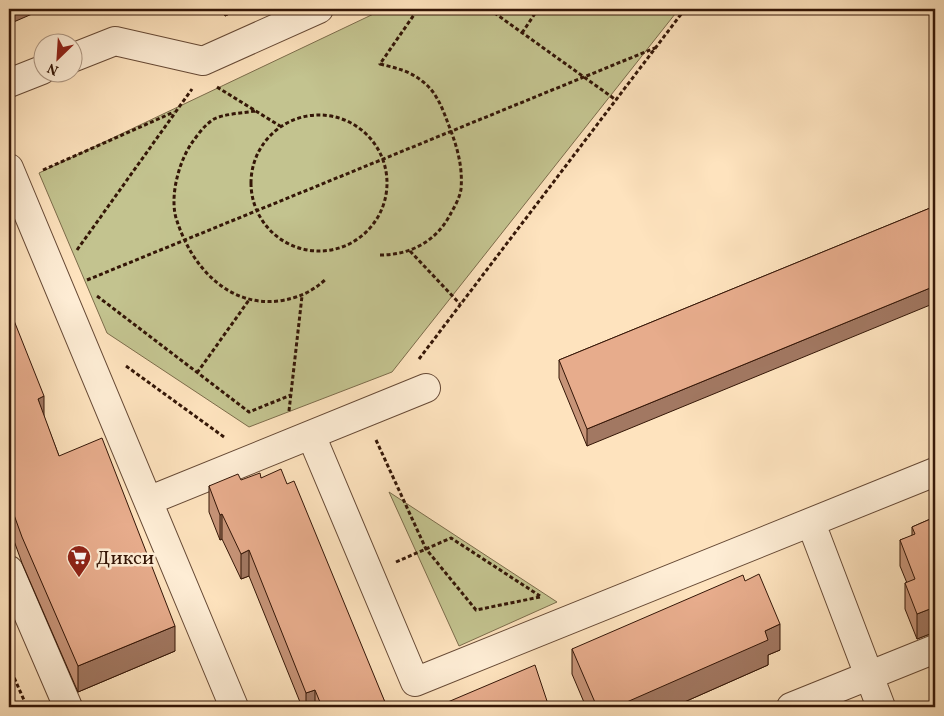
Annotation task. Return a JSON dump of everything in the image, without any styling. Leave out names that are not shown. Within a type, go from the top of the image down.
[{"type":"lane","points":[[82,54],[115,41],[203,61],[319,9]]},
{"type":"lane","points":[[9,83],[32,74]]},
{"type":"lane","points":[[12,175],[234,707]]},
{"type":"lane","points":[[148,501],[426,388]]},
{"type":"lane","points":[[311,435],[415,682],[935,472]]},
{"type":"lane","points":[[811,523],[881,707]]},
{"type":"lane","points":[[9,570],[68,707]]},
{"type":"lane","points":[[792,707],[935,649]]},
{"type":"path","points":[[380,255],[395,255],[410,251],[426,243],[439,232],[451,215],[461,190],[461,169],[458,150],[440,103],[424,82],[406,70],[380,64],[418,9]]},
{"type":"path","points":[[488,9],[616,100]]},
{"type":"path","points":[[522,33],[538,9]]},
{"type":"path","points":[[418,359],[685,9]]},
{"type":"path","points":[[58,285],[89,279],[656,47]]},
{"type":"path","points":[[58,285],[77,250],[217,54]]},
{"type":"path","points":[[216,86],[280,126]]},
{"type":"path","points":[[12,175],[176,111]]},
{"type":"path","points":[[255,111],[214,119],[198,134],[186,151],[178,172],[175,198],[176,220],[196,260],[210,277],[227,290],[249,300],[266,302],[302,296],[317,288],[326,279]]},
{"type":"path","points":[[306,114],[326,115],[346,121],[366,132],[377,145],[388,176],[386,197],[378,215],[366,232],[355,242],[341,249],[325,252],[309,251],[292,245],[277,236],[264,222],[252,194],[252,173],[257,153],[268,136],[280,126],[306,114]]},
{"type":"path","points":[[77,250],[80,257]]},
{"type":"path","points":[[410,251],[460,304]]},
{"type":"path","points":[[86,272],[92,287]]},
{"type":"path","points":[[96,295],[250,412],[291,395]]},
{"type":"path","points":[[289,412],[302,296]]},
{"type":"path","points":[[197,373],[249,300]]},
{"type":"path","points":[[123,364],[224,437]]},
{"type":"path","points":[[370,574],[426,549],[451,538],[540,597],[476,610],[426,549],[374,434]]},
{"type":"path","points":[[9,666],[26,707]]},
{"type":"path","points":[[926,707],[935,704]]},
{"type":"green space","points":[[384,9],[679,9],[392,372],[249,427],[107,333],[39,173]]},
{"type":"green space","points":[[389,492],[557,602],[459,646]]},
{"type":"building","points":[[935,206],[935,286],[587,429],[559,360]]},
{"type":"building","points":[[9,308],[44,396],[38,399],[59,456],[102,438],[175,626],[78,666],[22,537],[9,501],[9,476],[12,475],[9,464]]},
{"type":"building","points":[[281,469],[287,484],[294,481],[387,707],[322,707],[315,690],[306,693],[249,550],[241,554],[222,514],[220,515],[209,486],[238,474],[241,480],[260,473],[261,478]]},
{"type":"building","points":[[935,517],[935,607],[917,614],[905,583],[915,579],[900,540],[915,534],[912,527]]},
{"type":"building","points":[[759,574],[780,624],[765,631],[768,640],[620,705],[620,703],[610,707],[597,707],[572,649],[743,575],[745,581]]},
{"type":"building","points":[[535,665],[549,707],[436,707]]},
{"type":"place","name":"Дикси","points":[[79,578]]}]
